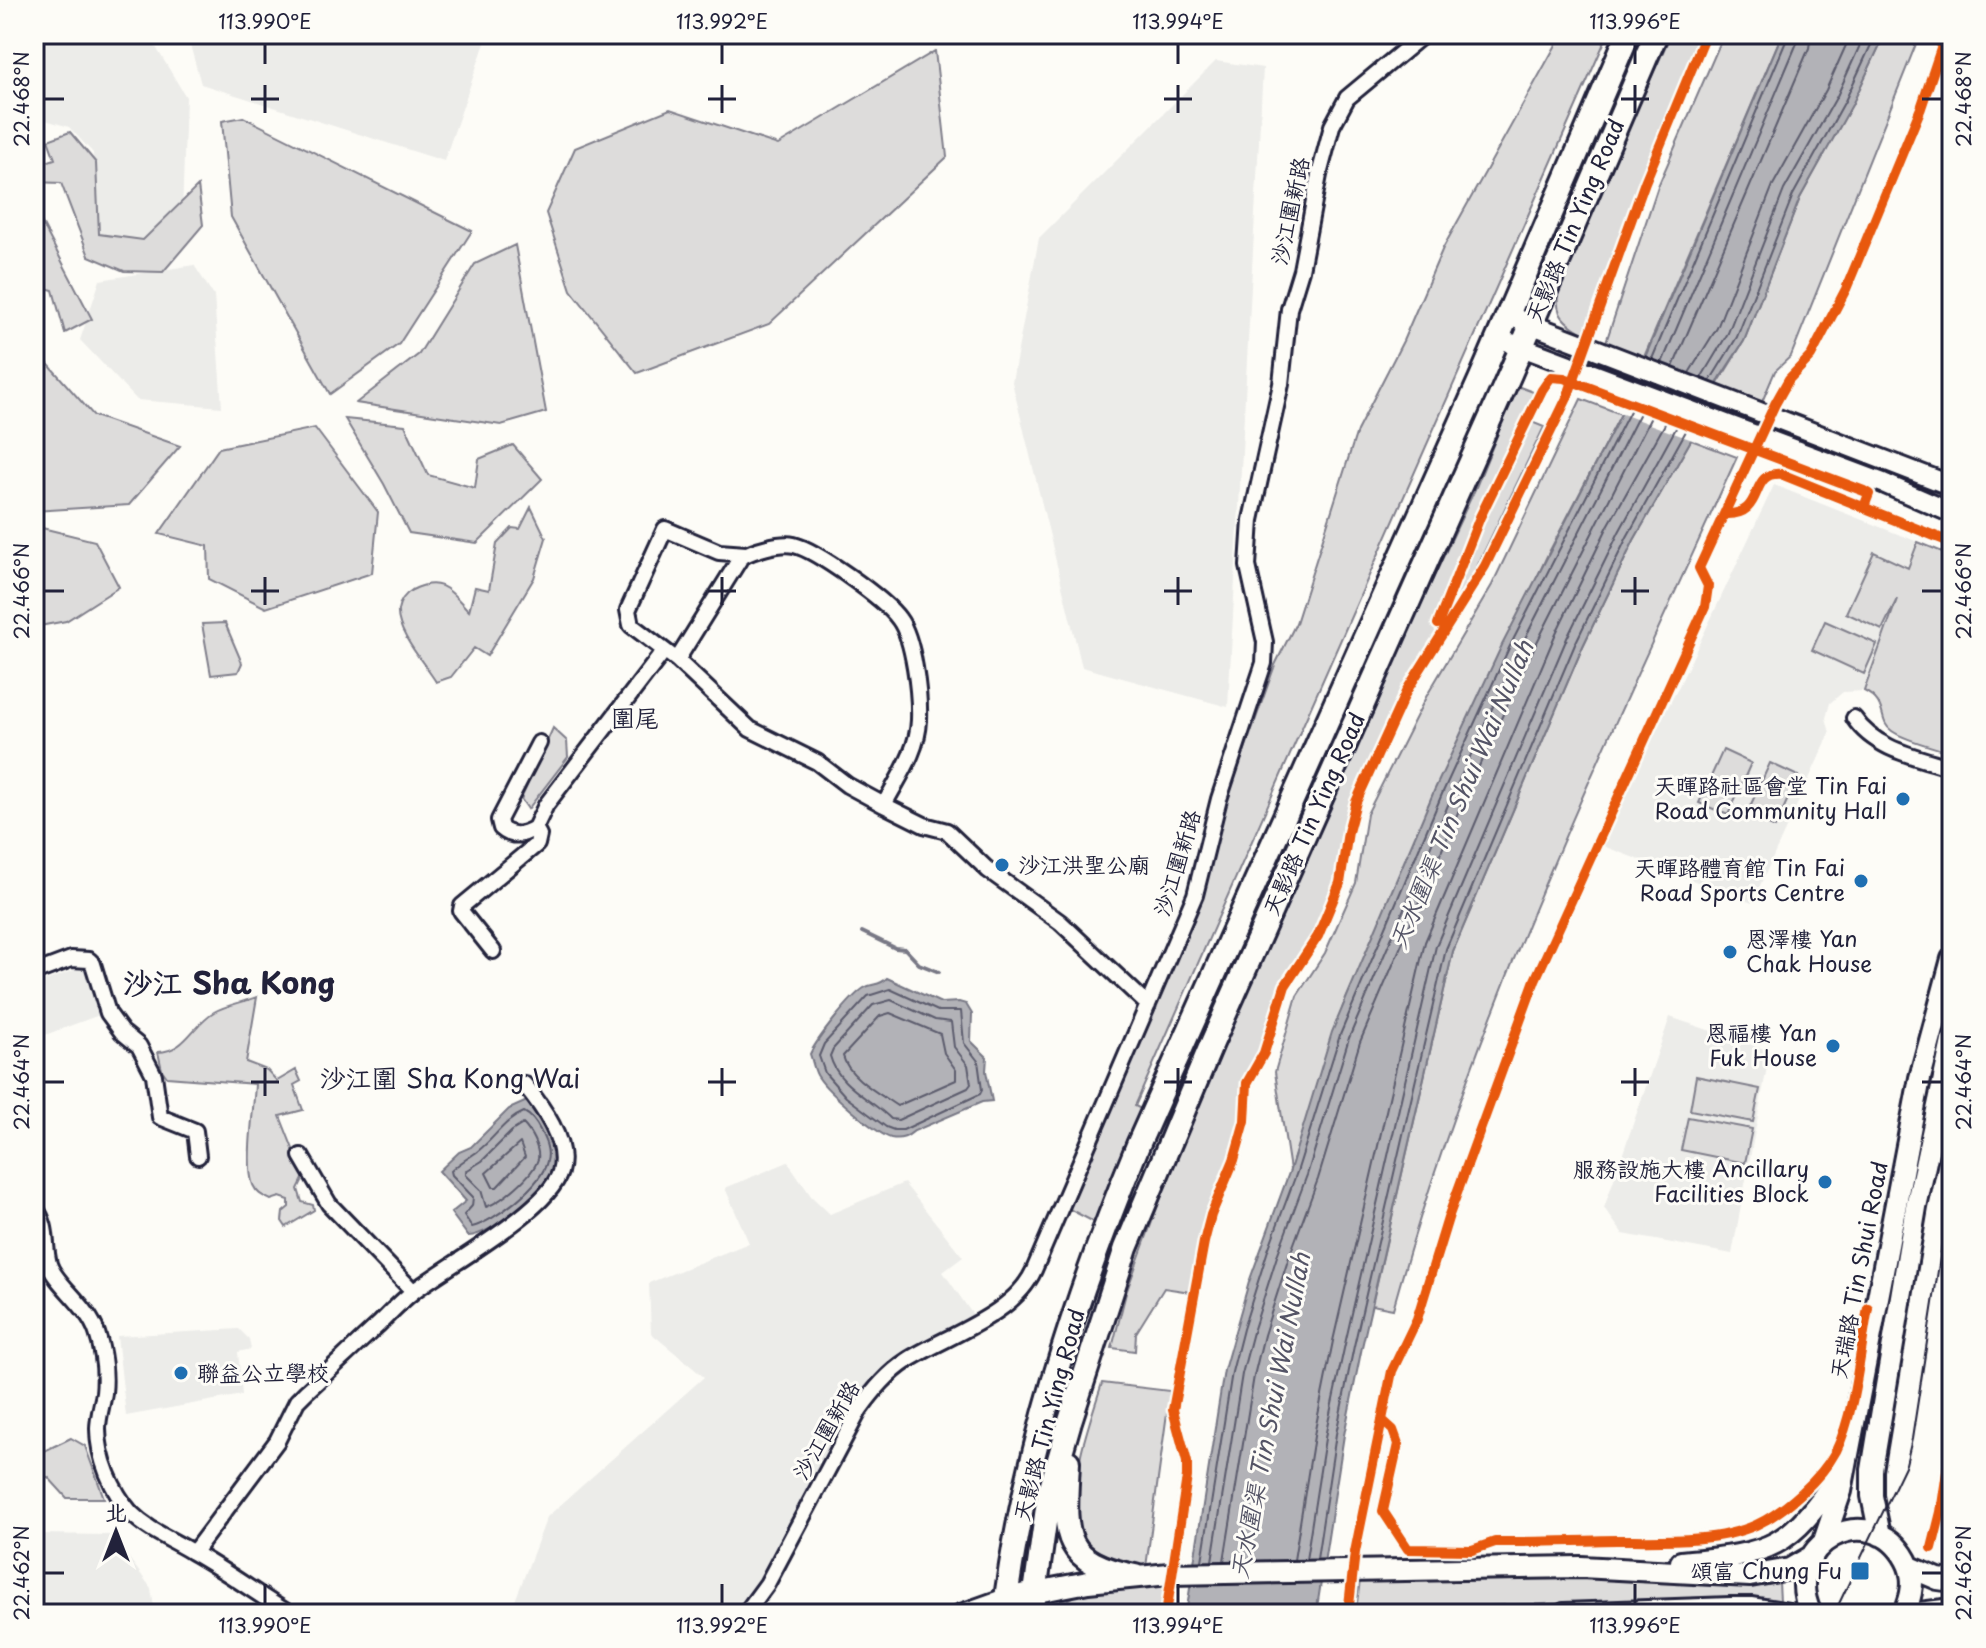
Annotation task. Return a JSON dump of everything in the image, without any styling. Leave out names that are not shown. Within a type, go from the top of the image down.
[{"type":"main road","name":"天影路 Tin Ying Road","points":[[1005,1606],[1040,1430],[1100,1239],[1138,1145],[1497,338],[1628,34]]},
{"type":"main road","name":"天影路 Tin Ying Road","points":[[1032,1614],[1049,1494],[1126,1248],[1212,1043],[1521,347],[1656,34]]},
{"type":"main road","name":"天瑞路 Tin Shui Road","points":[[1824,1541],[1841,1491],[1920,1078],[1952,959]]},
{"type":"main road","name":"天瑞路 Tin Shui Road","points":[[1880,1535],[1872,1496],[1872,1470],[1916,1207],[1952,1041]]},
{"type":"main road","points":[[1070,1421],[1066,1502],[1073,1545],[1091,1565],[1108,1572],[1135,1576]]},
{"type":"main road","points":[[1619,1567],[1744,1555],[1775,1544],[1795,1531],[1812,1514],[1846,1465]]},
{"type":"main road","points":[[1005,1606],[1035,1591],[1169,1574],[1619,1567],[1750,1576],[1790,1569],[1809,1558],[1824,1541],[1845,1531],[1869,1531],[1892,1542],[1910,1567],[1913,1584],[1911,1600],[1904,1614]]},
{"type":"main road","points":[[1809,1558],[1802,1587],[1811,1614]]},
{"type":"main road","points":[[1910,1567],[1938,1579],[1952,1581]]},
{"type":"main road","points":[[1564,1614],[1752,1608],[1789,1614]]},
{"type":"main road","points":[[1912,1614],[1952,1609]]},
{"type":"main road","points":[[1620,1612],[1661,1614]]},
{"type":"street","name":"沙江圍新路","points":[[745,1614],[767,1584],[860,1409],[876,1387],[907,1360],[1002,1307],[1028,1283],[1148,1005],[1195,895],[1219,799],[1264,663],[1265,642],[1248,566],[1251,520],[1281,384],[1289,309],[1301,270],[1316,185],[1332,126],[1347,98],[1355,90],[1424,34]]},
{"type":"street","points":[[1507,315],[1952,486]]},
{"type":"street","points":[[1497,338],[1883,483],[1952,513]]},
{"type":"street","points":[[884,805],[914,748],[919,718],[914,667],[900,620],[890,608],[829,563],[801,548],[789,545],[746,554],[719,552],[665,529],[628,610],[631,625],[677,660],[750,729],[817,762],[847,785],[884,805],[924,825],[947,831],[988,870],[1060,922],[1148,1005]]},
{"type":"street","points":[[677,660],[736,563],[746,554]]},
{"type":"street","points":[[539,743],[499,820],[501,828],[512,835],[527,833],[535,828],[546,805],[664,651]]},
{"type":"street","points":[[1854,718],[1865,732],[1880,743],[1952,768]]},
{"type":"street","points":[[493,951],[461,908],[464,902],[537,844],[539,835],[535,828]]},
{"type":"street","points":[[34,973],[81,958],[93,964],[108,1013],[122,1032],[139,1046],[154,1075],[160,1117],[195,1131],[198,1156]]},
{"type":"street","points":[[194,1552],[277,1441],[297,1401],[413,1291],[454,1266],[540,1202],[559,1177],[562,1158],[559,1144],[538,1102],[524,1084]]},
{"type":"street","points":[[301,1156],[329,1204],[413,1291]]},
{"type":"street","points":[[34,1206],[47,1235],[42,1264],[86,1310],[97,1332],[104,1368],[98,1427],[100,1446],[106,1470],[118,1494],[131,1512],[152,1531],[194,1552],[290,1614]]},
{"type":"street","points":[[961,1614],[1005,1606]]},
{"type":"shaded area","points":[[34,34],[148,34],[186,97],[181,245],[98,247],[93,153],[69,127],[42,119],[46,158],[34,162]]},
{"type":"shaded area","points":[[187,34],[488,34],[444,161],[201,84]]},
{"type":"shaded area","points":[[1562,34],[1608,34],[1135,1106],[1145,1111],[1096,1223],[1069,1209],[1153,1008],[1275,665],[1296,623],[1357,431],[1403,341],[1443,248]]},
{"type":"shaded area","points":[[1671,34],[1703,34],[1640,183],[1587,335],[1569,324],[1560,312],[1561,277]]},
{"type":"shaded area","points":[[1724,34],[1782,34],[1644,357],[1606,342],[1658,186]]},
{"type":"shaded area","points":[[1885,34],[1920,34],[1791,356],[1775,371],[1762,402],[1717,385],[1744,341],[1800,198],[1852,104]]},
{"type":"shaded area","points":[[935,51],[947,157],[769,324],[637,373],[571,290],[546,213],[575,148],[670,109],[778,145]]},
{"type":"shaded area","points":[[1216,61],[1263,68],[1228,707],[1082,667],[1012,382],[1039,238]]},
{"type":"shaded area","points":[[243,117],[472,231],[399,344],[330,394],[231,217],[222,121]]},
{"type":"shaded area","points":[[70,132],[96,163],[99,234],[143,240],[198,186],[203,225],[163,272],[124,271],[89,256],[61,183],[34,182],[34,166],[55,159],[48,140]]},
{"type":"shaded area","points":[[34,208],[92,319],[65,333],[53,290],[34,285]]},
{"type":"shaded area","points":[[515,245],[546,412],[501,425],[356,403],[419,354],[475,264]]},
{"type":"shaded area","points":[[194,265],[214,296],[222,407],[137,400],[80,340],[100,280]]},
{"type":"shaded area","points":[[34,348],[94,416],[180,446],[129,505],[34,511]]},
{"type":"shaded area","points":[[1517,386],[1536,393],[1524,419],[1544,427],[1470,581],[1408,679],[1351,808],[1339,875],[1314,936],[1281,986],[1262,1049],[1242,1082],[1242,1115],[1223,1180],[1207,1214],[1191,1292],[1164,1288],[1136,1333],[1135,1351],[1112,1348],[1126,1293],[1168,1178],[1323,814],[1476,487]]},
{"type":"shaded area","points":[[1581,399],[1621,414],[1546,558],[1343,1006],[1290,1170],[1275,1072],[1297,996],[1325,953],[1356,883],[1367,814],[1426,697],[1492,585]]},
{"type":"shaded area","points":[[345,419],[405,425],[428,475],[475,488],[479,459],[513,445],[542,479],[477,543],[409,533]]},
{"type":"shaded area","points":[[315,428],[378,512],[372,573],[266,608],[209,579],[208,546],[159,534],[219,448]]},
{"type":"shaded area","points":[[1691,440],[1737,457],[1594,771],[1504,983],[1463,1090],[1393,1309],[1372,1305],[1453,951],[1583,646],[1634,540]]},
{"type":"shaded area","points":[[1774,485],[1918,542],[1864,691],[1843,692],[1830,703],[1826,718],[1830,733],[1752,903],[1598,844],[1680,684]]},
{"type":"shaded area","points":[[531,507],[546,538],[534,578],[487,656],[474,648],[451,677],[436,682],[402,628],[398,610],[401,601],[412,590],[430,584],[438,585],[469,611],[475,587],[489,590],[497,544],[512,528],[520,529]]},
{"type":"shaded area","points":[[34,526],[95,541],[119,587],[66,621],[34,627]]},
{"type":"shaded area","points":[[1918,542],[1952,556],[1952,753],[1892,731],[1877,701],[1864,691],[1897,599],[1882,630],[1846,613],[1874,552],[1908,568]]},
{"type":"shaded area","points":[[1825,621],[1877,644],[1864,674],[1812,650]]},
{"type":"shaded area","points":[[225,623],[242,663],[238,672],[211,675],[202,624]]},
{"type":"shaded area","points":[[553,728],[567,741],[568,757],[528,809],[521,799]]},
{"type":"shaded area","points":[[1723,750],[1751,763],[1728,815],[1699,803]]},
{"type":"shaded area","points":[[1770,763],[1798,776],[1775,828],[1746,815]]},
{"type":"shaded area","points":[[88,965],[102,1014],[34,1039],[34,985]]},
{"type":"shaded area","points":[[257,997],[246,1062],[267,1070],[277,1081],[296,1070],[301,1081],[294,1085],[303,1110],[280,1116],[304,1177],[298,1189],[302,1202],[313,1205],[314,1210],[286,1227],[282,1221],[283,1212],[289,1207],[289,1200],[280,1197],[271,1200],[258,1193],[251,1176],[255,1084],[167,1077],[158,1052],[182,1043],[214,1012]]},
{"type":"shaded area","points":[[1670,1017],[1770,1051],[1732,1254],[1623,1234],[1604,1208]]},
{"type":"shaded area","points":[[1696,1076],[1760,1089],[1753,1122],[1690,1110]]},
{"type":"shaded area","points":[[1688,1117],[1752,1129],[1745,1163],[1681,1150]]},
{"type":"shaded area","points":[[788,1162],[811,1196],[830,1214],[904,1183],[963,1257],[943,1272],[973,1315],[904,1352],[875,1375],[852,1402],[747,1600],[731,1614],[510,1614],[547,1517],[704,1377],[651,1333],[649,1283],[749,1243],[725,1188]]},
{"type":"shaded area","name":"聯益公立學校","points":[[239,1329],[249,1339],[251,1349],[238,1352],[242,1395],[126,1416],[117,1336]]},
{"type":"shaded area","points":[[1102,1383],[1170,1391],[1146,1567],[1111,1563],[1089,1549],[1078,1527],[1074,1500],[1078,1470]]},
{"type":"shaded area","points":[[71,1438],[85,1446],[104,1498],[67,1498],[48,1477],[34,1476],[34,1456]]},
{"type":"shaded area","points":[[34,1534],[112,1535],[151,1588],[155,1614],[34,1614]]},
{"type":"shaded area","points":[[1581,1577],[1750,1586],[1779,1582],[1780,1601],[1731,1597],[1356,1611],[1360,1580]]},
{"type":"shaded area","points":[[1165,1585],[1161,1614],[1115,1607],[1053,1609],[1077,1595],[1108,1589]]},
{"type":"water","name":"天水圍渠 Tin Shui Wai Nullah","points":[[1782,34],[1885,34],[1852,105],[1800,198],[1744,341],[1720,378],[1691,440],[1634,540],[1583,646],[1453,951],[1362,1347],[1344,1435],[1316,1614],[1186,1614],[1224,1370],[1249,1282],[1290,1170],[1332,1032],[1434,791],[1502,645],[1621,414]]},
{"type":"water","points":[[887,978],[941,1003],[966,1004],[972,1014],[971,1041],[987,1057],[986,1071],[992,1101],[982,1102],[904,1138],[895,1139],[865,1121],[824,1084],[816,1073],[810,1054],[814,1047],[858,993]]},
{"type":"water","points":[[527,1101],[552,1137],[556,1162],[552,1172],[533,1196],[506,1219],[479,1234],[468,1236],[451,1213],[466,1201],[439,1171],[459,1152],[471,1147],[509,1109]]},
{"type":"pier","points":[[1641,356],[1721,386],[1695,441],[1617,412]]},
{"type":"waterway","points":[[862,932],[895,948],[905,949],[919,964],[939,972]]},
{"type":"tram line","points":[[1834,1614],[1906,1464],[1952,1180]]},
{"type":"cycle path","points":[[1166,1614],[1187,1477],[1187,1462],[1173,1410],[1204,1242],[1245,1121],[1247,1083],[1264,1053],[1285,986],[1318,936],[1340,883],[1356,802],[1407,690],[1485,566],[1567,398],[1645,182],[1706,34]]},
{"type":"cycle path","points":[[1348,1614],[1355,1552],[1392,1371],[1417,1319],[1449,1215],[1535,980],[1705,607],[1708,586],[1699,568],[1775,404],[1789,379],[1811,356],[1846,289],[1921,108],[1946,34]]},
{"type":"cycle path","points":[[1438,624],[1480,517],[1551,377],[1564,378],[1864,491],[1869,494],[1864,507]]},
{"type":"cycle path","points":[[1725,514],[1738,513],[1747,508],[1764,479],[1781,474],[1952,543]]},
{"type":"cycle path","points":[[1382,1420],[1393,1430],[1398,1444],[1383,1511],[1408,1549],[1472,1550],[1495,1542],[1669,1540],[1723,1535],[1756,1525],[1778,1512],[1801,1494],[1829,1462],[1848,1419],[1868,1308]]},
{"type":"cycle path","points":[[1932,1548],[1941,1512],[1952,1438]]},
{"type":"place","name":"天暉路社區會堂 Tin Fai Road Community Hall","points":[[1903,799]]},
{"type":"place","name":"沙江洪聖公廟","points":[[1002,865]]},
{"type":"place","name":"天暉路體育館 Tin Fai Road Sports Centre","points":[[1861,881]]},
{"type":"place","name":"恩澤樓 Yan Chak House","points":[[1730,952]]},
{"type":"place","name":"恩福樓 Yan Fuk House","points":[[1833,1046]]},
{"type":"place","name":"服務設施大樓 Ancillary Facilities Block","points":[[1825,1182]]},
{"type":"place","name":"聯益公立學校","points":[[181,1373]]},
{"type":"place","name":"頌富 Chung Fu","points":[[1860,1571]]},
{"type":"district","name":"圍尾","points":[[635,719]]},
{"type":"district","name":"沙江 Sha Kong","points":[[229,984]]},
{"type":"district","name":"沙江圍 Sha Kong Wai","points":[[450,1079]]}]
